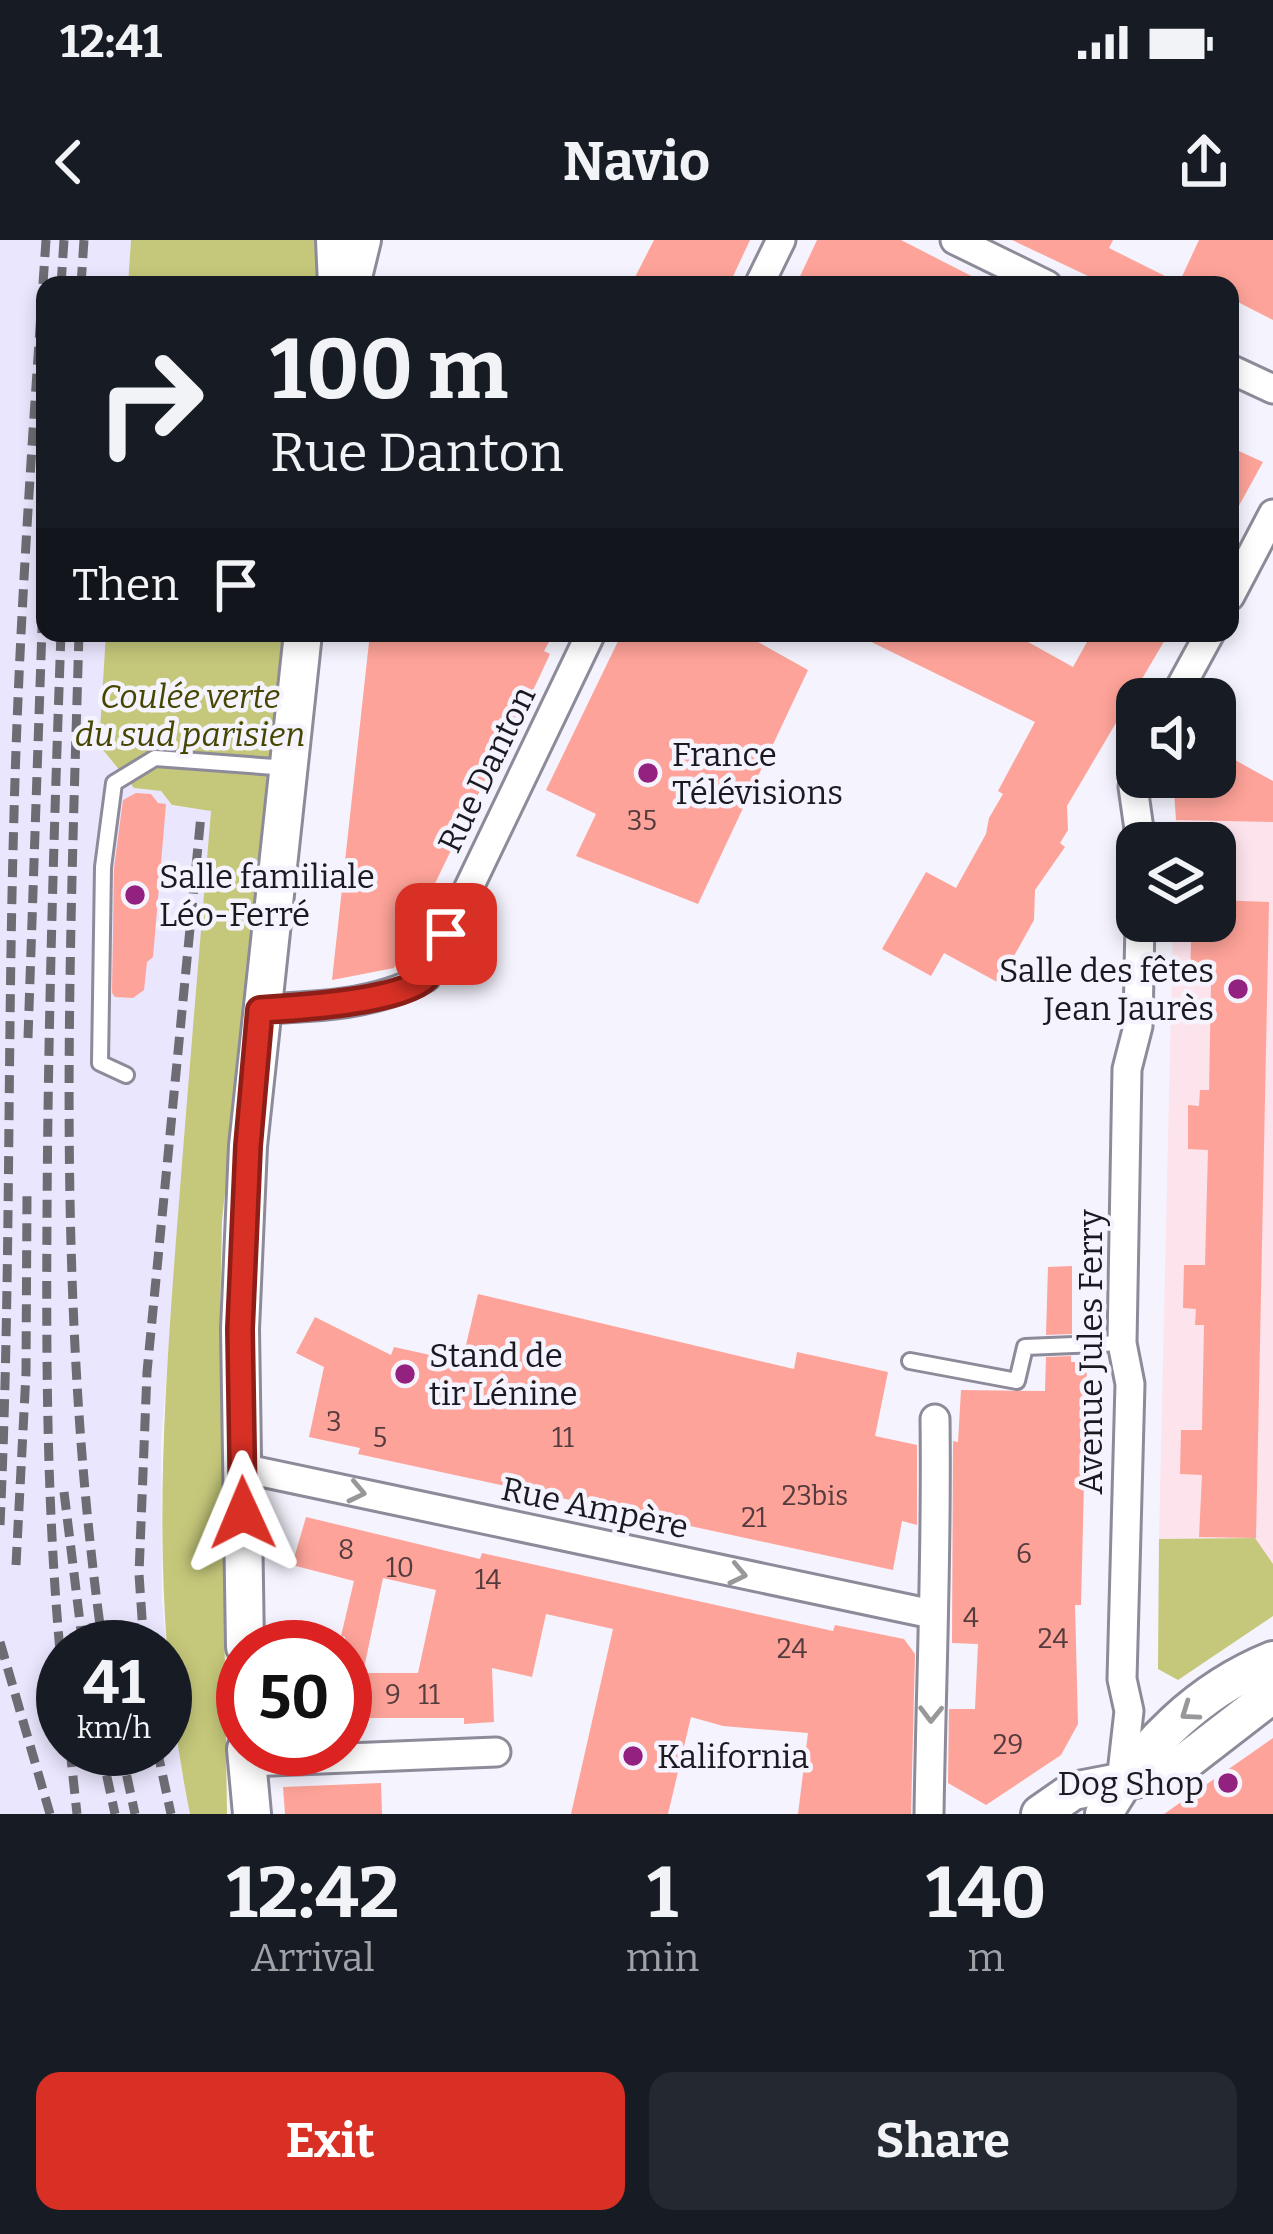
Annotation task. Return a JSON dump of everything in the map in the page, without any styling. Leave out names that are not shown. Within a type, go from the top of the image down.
[{"type":"main road","points":[[335,240],[337,276]]},
{"type":"main road","points":[[353,276],[362,240]]},
{"type":"main road","points":[[245,1620],[241,1309],[248,1146],[302,642]]},
{"type":"main road","points":[[1112,1798],[1158,1735],[1247,1670],[1273,1660]]},
{"type":"main road","points":[[1040,1814],[1073,1791],[1112,1798],[1172,1772],[1273,1694]]},
{"type":"main road","points":[[248,1776],[252,1814]]},
{"type":"street","points":[[763,276],[781,240]]},
{"type":"street","points":[[955,240],[1029,276]]},
{"type":"street","points":[[1239,373],[1273,388]]},
{"type":"street","points":[[1239,579],[1273,514]]},
{"type":"street","name":"Rue Danton","points":[[260,1010],[340,1003],[403,990],[426,977],[587,642]]},
{"type":"street","points":[[1185,678],[1205,642]]},
{"type":"street","name":"Avenue Jules Ferry","points":[[1112,1798],[1130,1711],[1122,1679],[1130,1384],[1123,1343],[1127,1069],[1138,1026],[1140,942]]},
{"type":"street","points":[[929,1814],[932,1614],[938,1558],[935,1419]]},
{"type":"street","name":"Rue Ampère","points":[[242,1468],[932,1614]]},
{"type":"street","points":[[372,1753],[496,1752]]},
{"type":"lane","points":[[126,1075],[100,1063],[103,867],[114,783],[155,758],[287,768]]},
{"type":"lane","points":[[910,1361],[1017,1381],[1025,1347],[1123,1343]]},
{"type":"shaded area","points":[[0,240],[131,240],[129,276],[36,276],[36,642],[105,642],[99,745],[134,788],[161,791],[173,806],[211,810],[161,1443],[164,1620],[36,1620],[36,1776],[183,1776],[190,1814],[0,1814]]},
{"type":"shaded area","points":[[1176,820],[1273,822],[1273,1564],[1254,1538],[1159,1539],[1173,942],[1236,942],[1236,822]]},
{"type":"green space","points":[[131,240],[326,240],[322,276],[129,276]]},
{"type":"green space","name":"Coulée verte du sud parisien","points":[[105,642],[283,642],[222,1221],[224,1620],[216,1620],[216,1776],[226,1776],[227,1814],[190,1814],[183,1776],[192,1776],[192,1620],[166,1620],[162,1527],[171,1313],[211,811],[172,805],[161,791],[134,788],[99,745]]},
{"type":"green space","points":[[1255,1538],[1273,1564],[1273,1616],[1178,1680],[1158,1669],[1159,1539]]},
{"type":"building","points":[[654,240],[750,240],[733,276],[636,276]]},
{"type":"building","points":[[817,240],[901,240],[971,276],[800,276]]},
{"type":"building","points":[[1012,240],[1113,240],[1109,248],[1165,276],[1088,276]]},
{"type":"building","points":[[1199,240],[1273,240],[1273,320],[1239,303],[1239,276],[1182,276]]},
{"type":"building","points":[[1239,451],[1263,462],[1239,506]]},
{"type":"building","points":[[369,642],[549,642],[544,651],[550,654],[537,682],[394,968],[332,980]]},
{"type":"building","name":"France Télévisions","points":[[618,642],[758,642],[808,670],[698,904],[576,856],[596,814],[546,790]]},
{"type":"building","points":[[871,642],[1028,642],[1073,667],[1087,642],[1164,642],[1142,678],[1116,678],[1116,723],[1067,806],[1068,830],[1060,843],[1065,847],[1035,890],[1034,920],[999,983],[944,953],[931,976],[882,949],[926,872],[956,888],[986,834],[1003,794],[998,791],[1035,722]]},
{"type":"building","points":[[1236,761],[1273,781],[1273,822],[1176,820],[1174,798],[1236,798]]},
{"type":"building","name":"Salle familiale Léo-Ferré","points":[[136,793],[151,794],[158,803],[166,804],[153,957],[147,962],[144,990],[133,998],[115,997],[114,868],[123,800]]},
{"type":"building","points":[[1236,901],[1269,902],[1256,1538],[1199,1537],[1202,1475],[1180,1474],[1181,1430],[1202,1430],[1204,1325],[1195,1325],[1196,1309],[1183,1308],[1184,1265],[1205,1265],[1208,1150],[1188,1149],[1188,1105],[1199,1106],[1200,1090],[1209,1090],[1211,985],[1190,985],[1191,942],[1236,942]]},
{"type":"building","points":[[1072,1266],[1072,1334],[1046,1335],[1048,1267]]},
{"type":"building","points":[[478,1294],[794,1369],[797,1352],[888,1372],[875,1436],[917,1445],[917,1525],[902,1521],[893,1570],[358,1454],[360,1448],[309,1437],[324,1367],[296,1353],[315,1317],[391,1355],[394,1347],[462,1362]]},
{"type":"building","points":[[1071,1356],[1071,1362],[1087,1362],[1081,1605],[1075,1605],[1078,1724],[1061,1755],[986,1805],[948,1783],[949,1709],[975,1709],[978,1644],[952,1643],[953,1441],[958,1442],[961,1390],[1045,1391],[1046,1357]]},
{"type":"building","points":[[306,1517],[480,1559],[482,1553],[833,1631],[835,1625],[904,1639],[915,1654],[911,1814],[798,1814],[808,1733],[723,1726],[691,1717],[668,1814],[571,1814],[613,1629],[546,1614],[532,1677],[492,1668],[494,1722],[372,1718],[372,1673],[418,1673],[436,1590],[383,1578],[372,1630],[372,1620],[345,1620],[354,1581],[292,1565]]},
{"type":"building","points":[[1273,1738],[1273,1814],[1164,1814]]},
{"type":"building","points":[[381,1783],[382,1814],[285,1814],[283,1787]]},
{"type":"railway","points":[[44,276],[46,240]]},
{"type":"railway","points":[[62,276],[64,240]]},
{"type":"railway","points":[[82,276],[84,240]]},
{"type":"railway","points":[[0,1525],[16,742],[36,391]]},
{"type":"railway","points":[[28,1038],[42,642]]},
{"type":"railway","points":[[58,1620],[47,1334],[50,998],[61,642]]},
{"type":"railway","points":[[79,642],[69,1141],[78,1393],[100,1620]]},
{"type":"railway","points":[[142,1620],[139,1574],[147,1372],[201,815]]},
{"type":"railway","points":[[16,1565],[26,1373],[27,1194]]},
{"type":"railway","points":[[64,1492],[80,1620]]},
{"type":"railway","points":[[0,1642],[50,1814]]},
{"type":"railway","points":[[73,1776],[77,1814]]},
{"type":"railway","points":[[107,1776],[115,1814]]},
{"type":"railway","points":[[127,1776],[135,1814]]},
{"type":"railway","points":[[163,1776],[171,1814]]},
{"type":"place","name":"France Télévisions","points":[[648,773]]},
{"type":"place","name":"Salle familiale Léo-Ferré","points":[[135,895]]},
{"type":"place","name":"Salle des fêtes Jean Jaurès","points":[[1238,989]]},
{"type":"place","name":"Stand de tir Lénine","points":[[405,1374]]},
{"type":"place","name":"Kalifornia","points":[[633,1756]]},
{"type":"place","name":"Dog Shop","points":[[1228,1783]]},
{"type":"route","points":[[243,1513],[240,1329],[260,1010],[318,1007],[403,990],[426,977],[446,934]]}]
